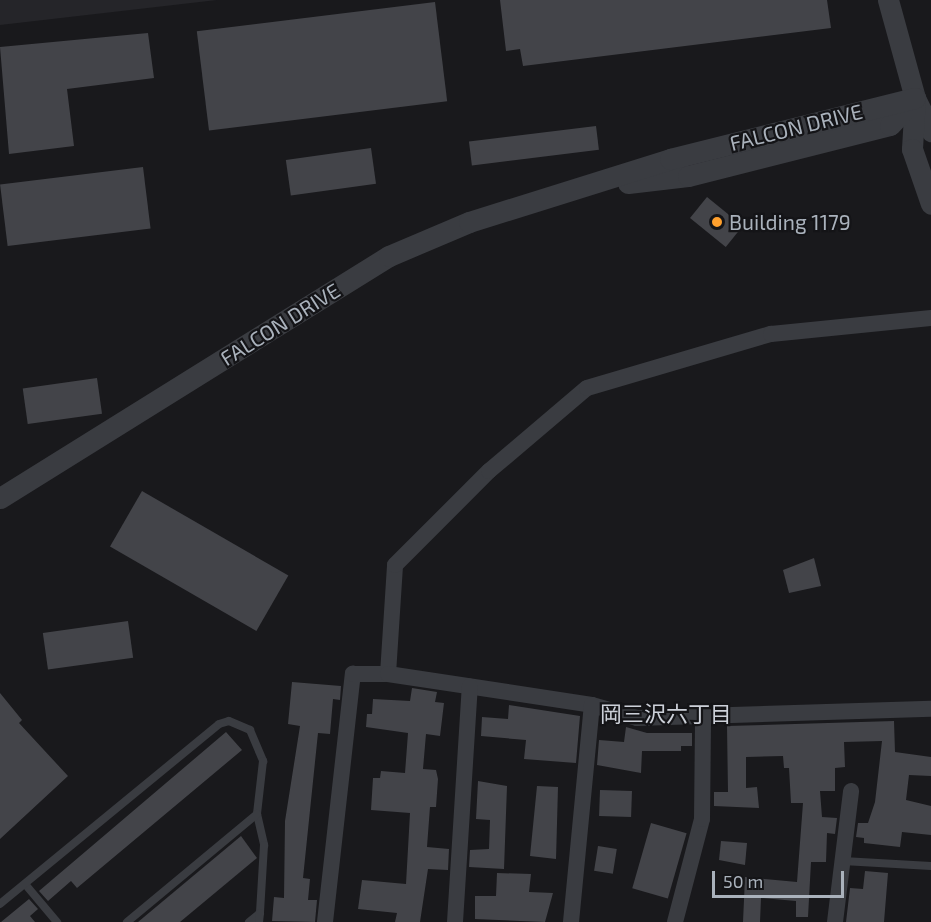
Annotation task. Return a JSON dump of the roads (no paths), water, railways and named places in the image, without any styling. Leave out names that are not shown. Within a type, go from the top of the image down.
[{"type":"street","points":[[888,0],[915,98],[931,131]]},
{"type":"street","points":[[915,98],[912,149],[931,204]]},
{"type":"street","name":"FALCON DRIVE","points":[[579,188],[688,176],[890,125],[915,98]]},
{"type":"street","name":"FALCON DRIVE","points":[[0,498],[389,256],[469,222],[682,156],[915,98]]},
{"type":"street","points":[[874,129],[912,149]]},
{"type":"street","points":[[388,674],[395,565],[489,471],[587,388],[771,334],[931,318]]},
{"type":"street","points":[[325,922],[353,674],[388,674],[470,686],[592,705],[637,718],[703,718],[931,709]]},
{"type":"street","points":[[455,922],[470,686]]},
{"type":"street","points":[[571,922],[592,705]]},
{"type":"street","points":[[675,922],[702,819],[703,718]]},
{"type":"street","points":[[835,922],[851,791]]},
{"type":"lane","points":[[0,904],[219,724],[229,721],[250,730],[258,740],[263,761],[257,814],[264,845],[260,918],[249,922]]},
{"type":"lane","points":[[127,922],[257,814]]},
{"type":"lane","points":[[843,861],[931,866]]},
{"type":"lane","points":[[25,884],[57,922]]},
{"type":"place","name":"Building 1179","points":[[717,222]]},
{"type":"district","name":"岡三沢六丁目","points":[[666,714]]}]
